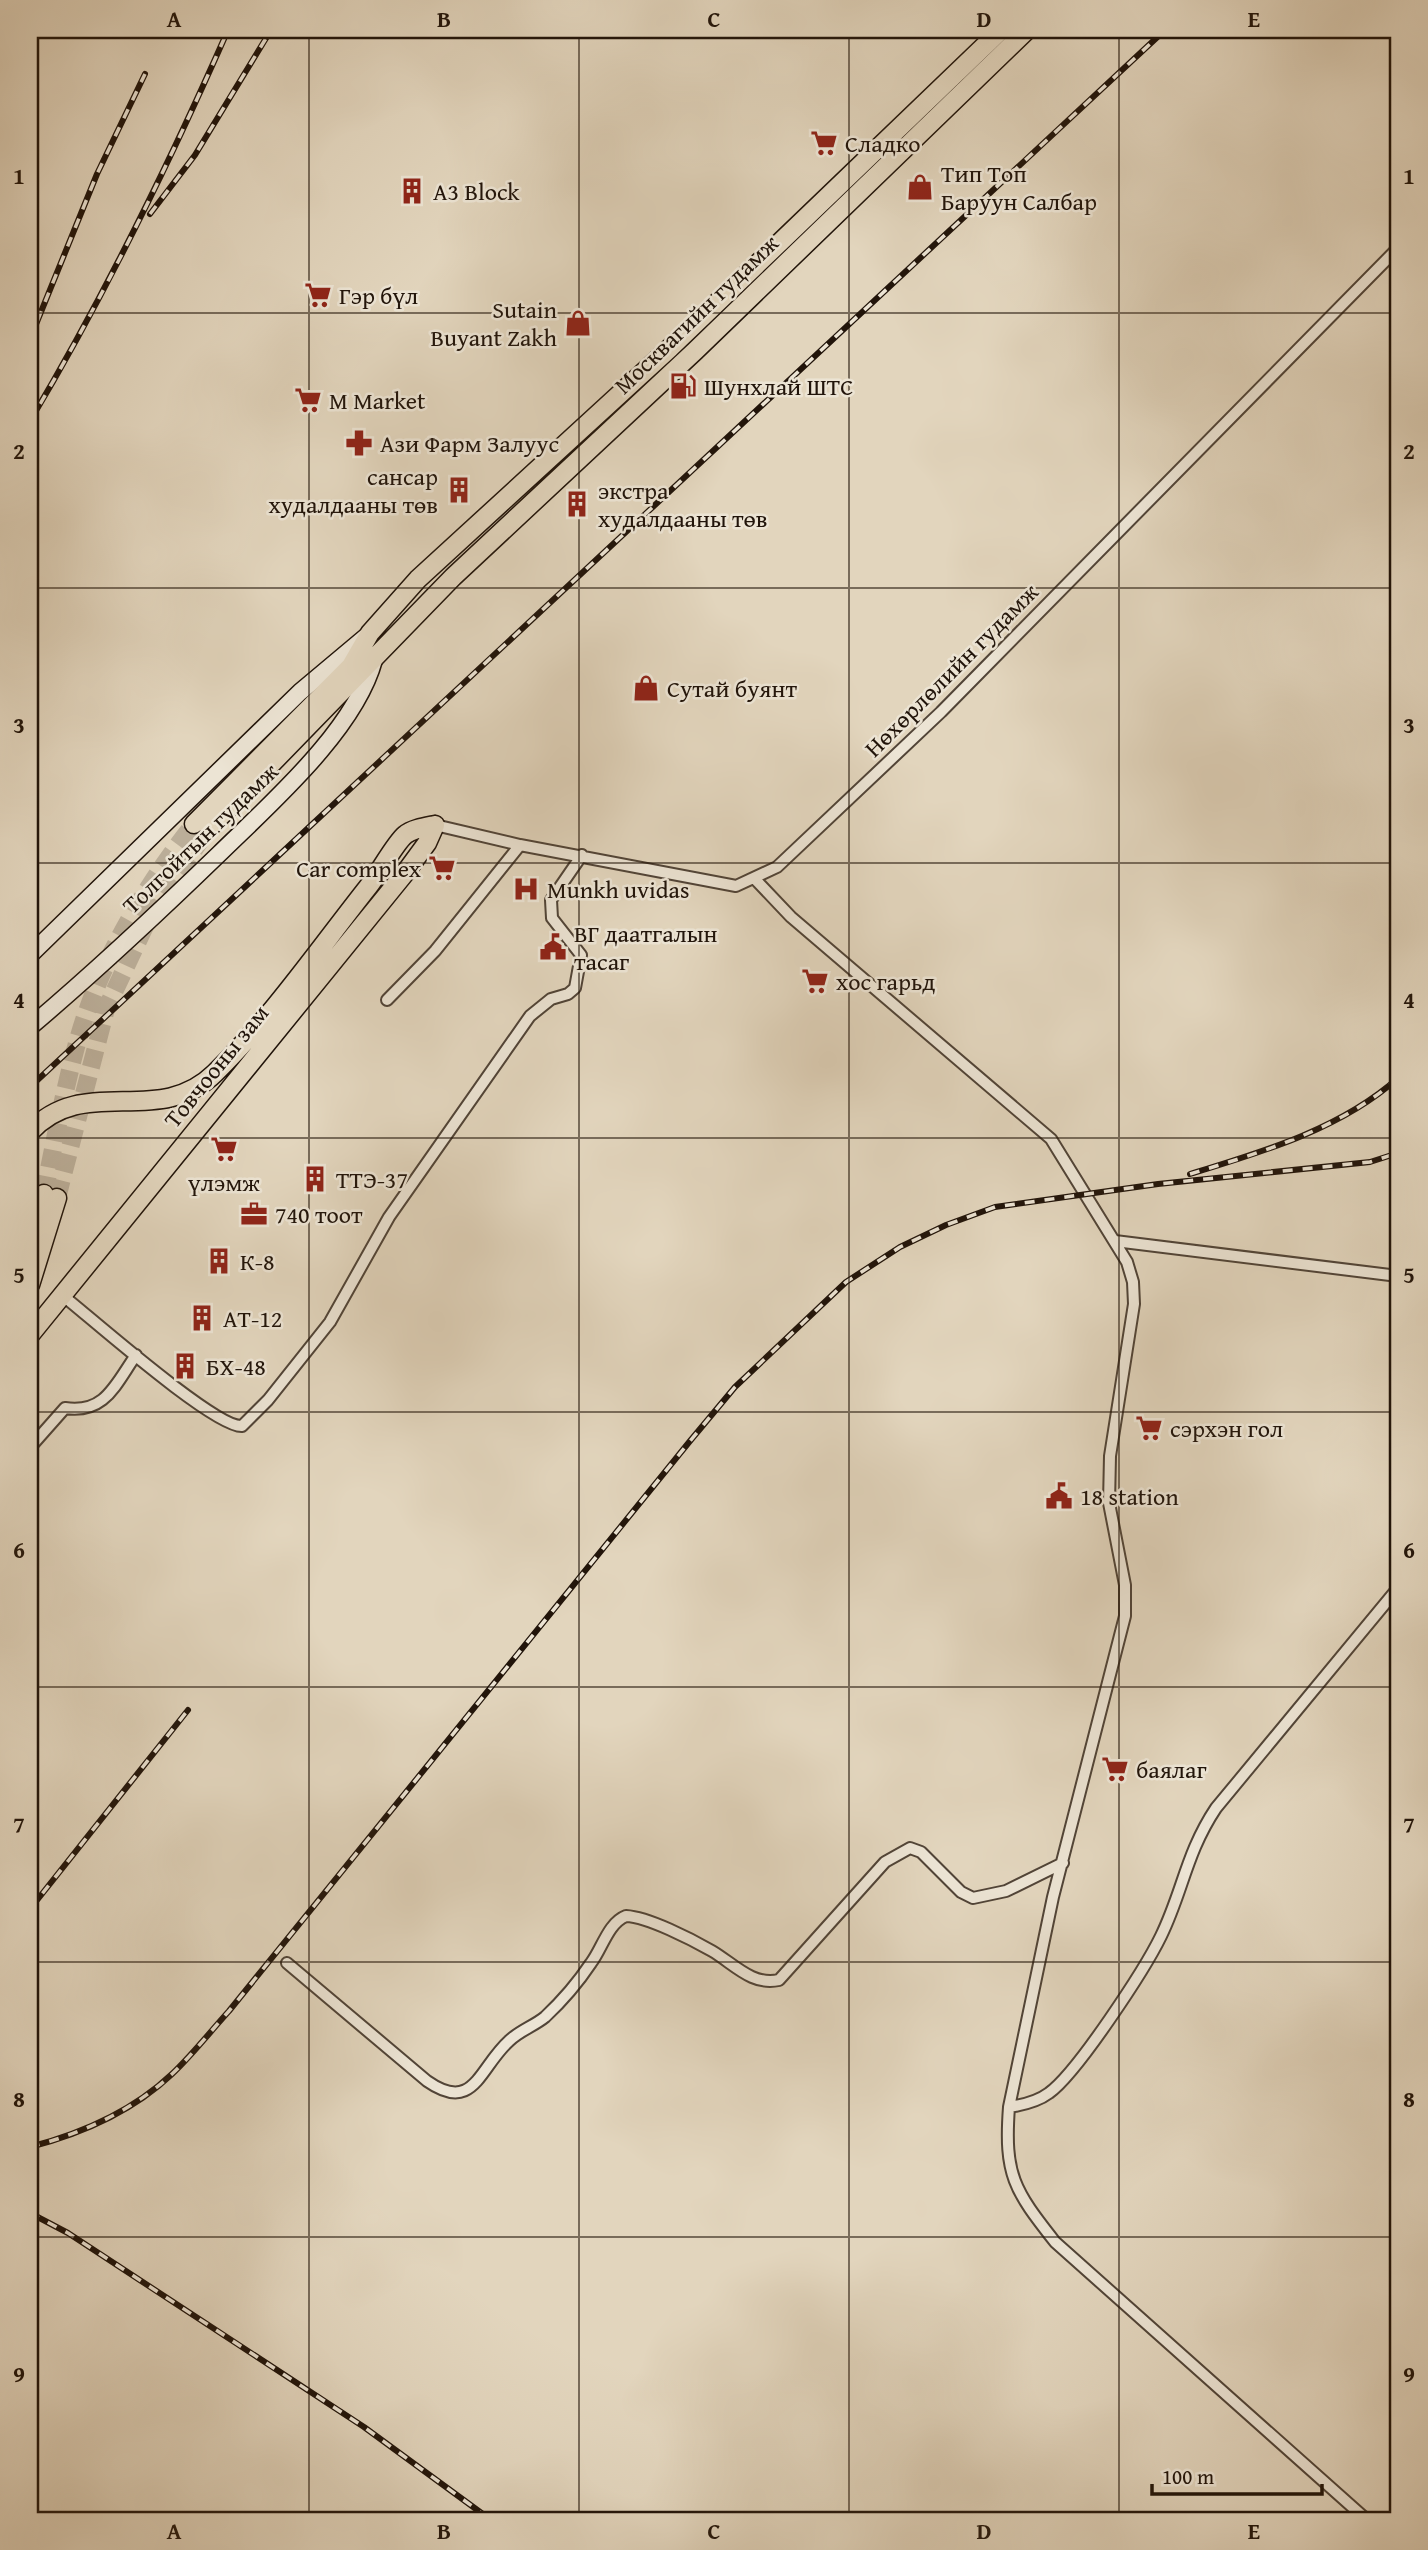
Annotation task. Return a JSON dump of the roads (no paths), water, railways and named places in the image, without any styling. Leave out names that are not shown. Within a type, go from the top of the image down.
[{"type":"highway","name":"Москвагийн гудамж","points":[[1001,30],[670,348],[418,579],[370,633],[351,666],[201,826],[374,660],[453,577],[695,351],[1027,30]]},
{"type":"highway","name":"Товчооны зам","points":[[30,1132],[48,1116],[75,1104],[104,1100],[160,1101],[189,1092],[206,1081],[265,1015],[380,873],[404,835],[435,825]]},
{"type":"highway","name":"Товчооны зам","points":[[30,1335],[405,873],[435,825]]},
{"type":"highway","points":[[30,1241],[50,1196],[30,1285]]},
{"type":"main road","name":"Толгойтын гудамж","points":[[30,955],[300,692],[370,633]]},
{"type":"main road","name":"Толгойтын гудамж","points":[[30,1027],[187,885],[286,790],[362,695],[374,660]]},
{"type":"street","name":"Нөхөрлөлийн гудамж","points":[[435,825],[520,845],[736,886],[777,867],[941,712],[1398,248]]},
{"type":"street","points":[[387,1000],[435,951],[520,845]]},
{"type":"street","points":[[62,1295],[136,1355],[233,1427],[242,1426],[268,1400],[330,1322],[389,1217],[530,1016],[551,999],[568,994],[575,988],[581,955],[552,918],[551,900],[582,855]]},
{"type":"street","points":[[754,878],[790,917],[1051,1139],[1115,1241],[1130,1272],[1134,1304],[1110,1456],[1110,1503],[1125,1585],[1125,1616],[1053,1897],[1009,2107],[1007,2139],[1010,2171],[1020,2197],[1055,2242],[1367,2520]]},
{"type":"street","points":[[1115,1241],[1398,1276]]},
{"type":"street","points":[[34,1443],[65,1408],[85,1411],[101,1401],[136,1355]]},
{"type":"street","points":[[1009,2107],[1029,2103],[1048,2094],[1069,2072],[1154,1949],[1170,1915],[1193,1845],[1216,1808],[1398,1588]]},
{"type":"street","points":[[287,1963],[427,2081],[454,2095],[479,2078],[509,2041],[545,2017],[590,1966],[606,1936],[626,1916],[641,1917],[688,1940],[750,1977],[768,1983],[779,1980],[885,1862],[910,1848],[921,1852],[961,1892],[973,1898],[1006,1891],[1063,1863]]},
{"type":"tunnel","points":[[44,1194],[71,1065],[96,987],[140,902],[194,824]]},
{"type":"tunnel","points":[[57,1198],[106,1009],[153,909],[209,828]]},
{"type":"railway","points":[[30,421],[135,229],[228,30]]},
{"type":"railway","points":[[150,214],[195,155],[271,30]]},
{"type":"railway","points":[[30,1087],[1165,30]]},
{"type":"railway","points":[[30,339],[97,174],[145,74]]},
{"type":"railway","points":[[1190,1174],[1300,1137],[1352,1111],[1398,1078]]},
{"type":"railway","points":[[30,2147],[87,2128],[123,2110],[157,2087],[187,2059],[229,2011],[735,1387],[846,1282],[900,1247],[946,1225],[995,1207],[1158,1184],[1370,1162],[1398,1153]]},
{"type":"railway","points":[[30,1909],[188,1710]]},
{"type":"railway","points":[[30,2213],[68,2233],[364,2427],[491,2520]]},
{"type":"place","name":"Сладко","points":[[824,143]]},
{"type":"place","name":"Тип Топ Баруун Салбар","points":[[920,187]]},
{"type":"place","name":"A3 Block","points":[[412,191]]},
{"type":"place","name":"Гэр бүл","points":[[318,295]]},
{"type":"place","name":"Sutain Buyant Zakh","points":[[578,323]]},
{"type":"place","name":"Шунхлай ШТС","points":[[683,386]]},
{"type":"place","name":"М Market","points":[[308,400]]},
{"type":"place","name":"Ази Фарм Залуус","points":[[359,443]]},
{"type":"place","name":"сансар худалдааны төв","points":[[459,490]]},
{"type":"place","name":"экстра худалдааны төв","points":[[577,504]]},
{"type":"place","name":"Сутай буянт","points":[[646,688]]},
{"type":"place","name":"Car complex","points":[[442,868]]},
{"type":"place","name":"Munkh uvidas","points":[[526,889]]},
{"type":"place","name":"ВГ даатгалын тасаг","points":[[553,947]]},
{"type":"place","name":"хос гарьд","points":[[815,981]]},
{"type":"place","name":"үлэмж","points":[[224,1149]]},
{"type":"place","name":"ТТЭ-37","points":[[315,1179]]},
{"type":"place","name":"740 тоот","points":[[254,1214]]},
{"type":"place","name":"К-8","points":[[219,1261]]},
{"type":"place","name":"АТ-12","points":[[202,1318]]},
{"type":"place","name":"БХ-48","points":[[185,1366]]},
{"type":"place","name":"сэрхэн гол","points":[[1149,1428]]},
{"type":"place","name":"18 station","points":[[1059,1496]]},
{"type":"place","name":"баялаг","points":[[1115,1769]]}]
